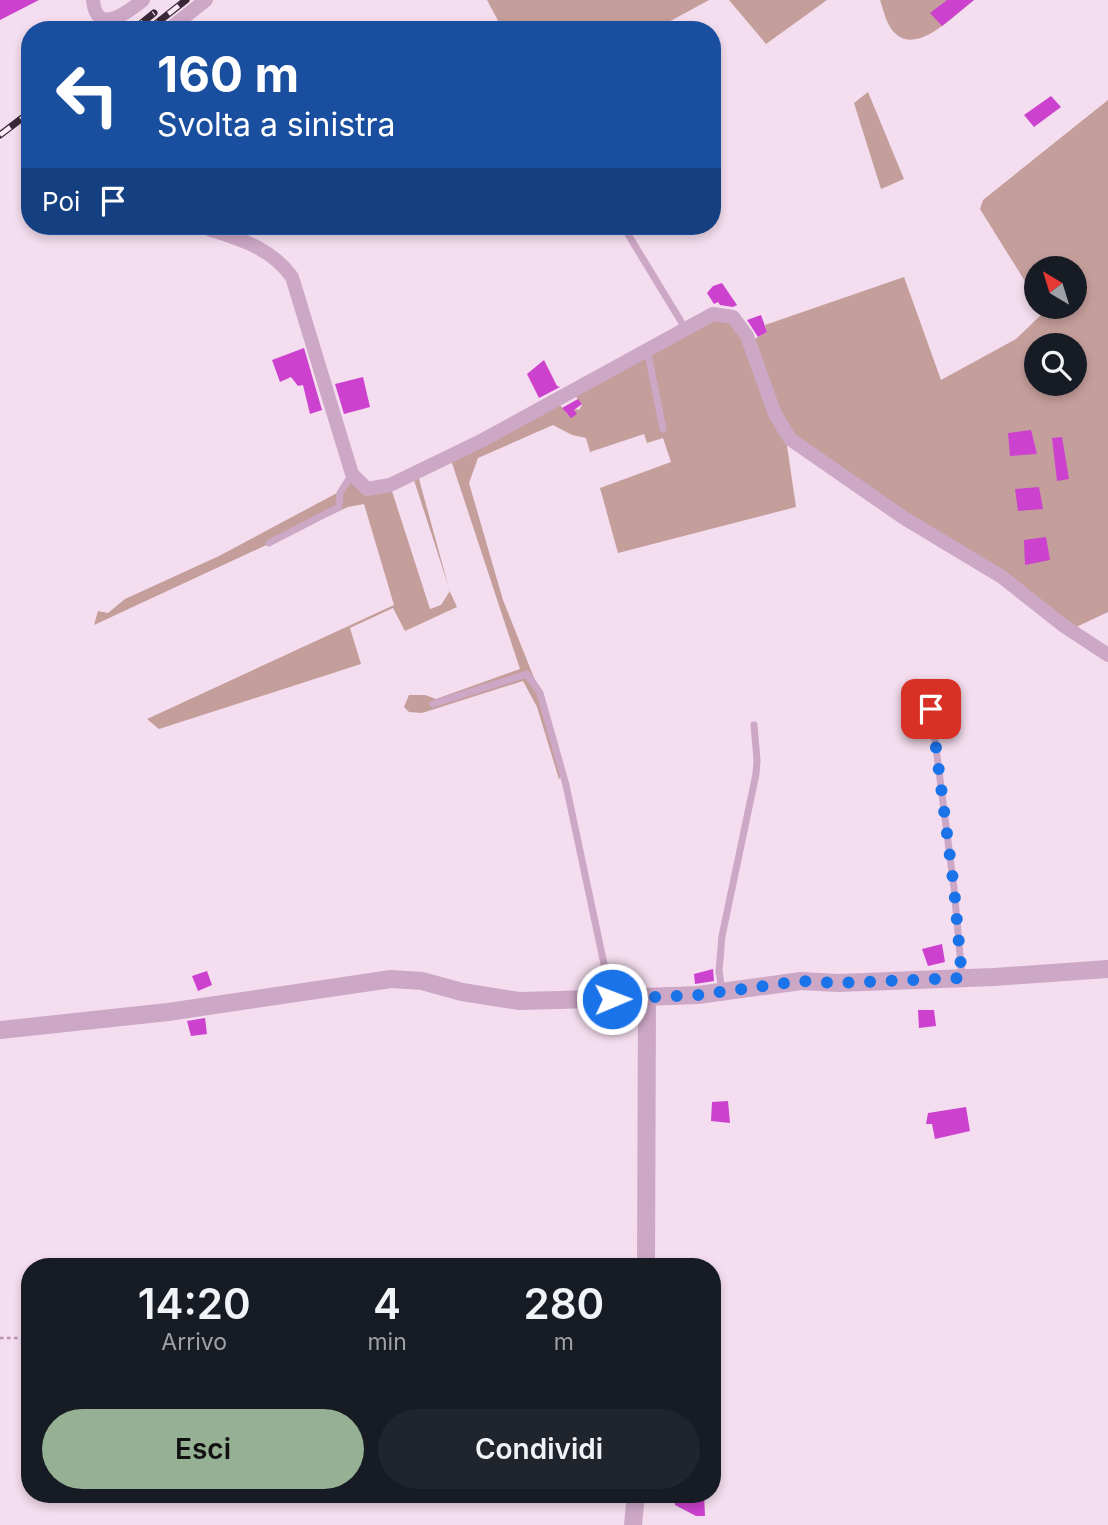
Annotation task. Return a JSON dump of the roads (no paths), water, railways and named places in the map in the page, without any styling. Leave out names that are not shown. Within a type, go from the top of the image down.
[{"type":"street","points":[[93,0],[97,13],[113,20],[143,0]]},
{"type":"street","points":[[179,21],[206,0]]},
{"type":"street","points":[[227,235],[252,243],[281,261],[292,277],[352,474],[367,489],[390,485],[481,441],[713,313],[733,317],[747,336],[775,414],[790,439],[904,518],[1002,577],[1064,626],[1108,655]]},
{"type":"street","points":[[0,1030],[168,1012],[391,979],[422,981],[462,992],[519,1001],[647,999],[801,981],[838,983],[1108,969]]},
{"type":"street","points":[[646,1258],[647,999]]},
{"type":"street","points":[[633,1525],[635,1503]]},
{"type":"lane","points":[[628,235],[685,328]]},
{"type":"lane","points":[[647,348],[663,429]]},
{"type":"lane","points":[[268,543],[339,506],[340,493],[352,474]]},
{"type":"lane","points":[[433,704],[527,674],[540,693],[566,785],[612,999]]},
{"type":"lane","points":[[931,709],[954,888],[962,978]]},
{"type":"lane","points":[[723,992],[719,971],[722,936],[757,767],[754,725]]},
{"type":"railway","points":[[159,21],[186,0]]},
{"type":"railway","points":[[144,21],[154,13]]},
{"type":"railway","points":[[0,135],[21,119]]}]
